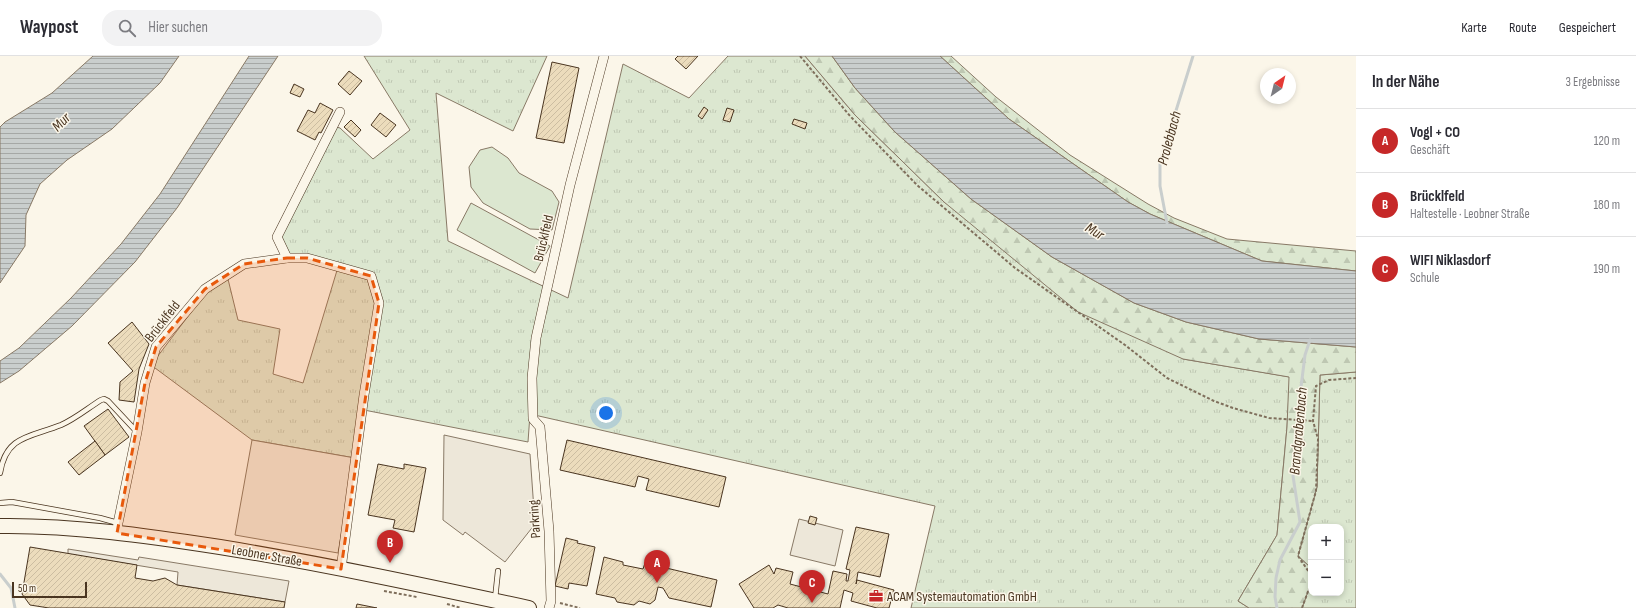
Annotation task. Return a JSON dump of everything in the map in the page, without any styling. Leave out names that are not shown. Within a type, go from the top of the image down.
[{"type":"main road","name":"Leobner Straße","points":[[1,526],[118,528],[341,569],[529,608]]},
{"type":"street","name":"Brücklfeld","points":[[540,428],[533,419],[532,378],[536,338],[570,186],[604,56]]},
{"type":"street","points":[[287,258],[277,237],[340,112]]},
{"type":"street","name":"Brücklfeld","points":[[118,528],[137,432],[144,383],[156,347],[206,290],[244,264],[287,258],[307,258],[371,276],[379,303],[364,395],[341,569]]},
{"type":"street","name":"Parkring","points":[[540,428],[549,532],[551,601],[549,608]]},
{"type":"lane","points":[[0,473],[1,466],[10,448],[17,441],[62,424],[104,399],[108,401],[137,432]]},
{"type":"lane","points":[[0,503],[12,502],[100,518],[118,528]]},
{"type":"lane","points":[[494,600],[498,571]]},
{"type":"path","points":[[800,56],[850,116],[917,185],[1014,268],[1125,345],[1167,378],[1214,401],[1233,408],[1269,418],[1314,421]]},
{"type":"path","points":[[1308,570],[1298,556],[1316,491],[1318,439],[1314,421],[1316,386],[1329,380],[1356,378]]},
{"type":"path","points":[[382,590],[418,597]]},
{"type":"path","points":[[1302,608],[1308,591]]},
{"type":"path","points":[[443,602],[460,608]]},
{"type":"highlighted area","points":[[287,258],[307,258],[371,276],[379,303],[341,569],[117,533],[145,383],[156,347],[205,289],[244,264]]},
{"type":"green space","points":[[364,56],[547,56],[513,131],[436,93],[448,241],[568,298],[623,64],[689,98],[728,56],[805,56],[855,115],[944,202],[1183,359],[1290,377],[1277,535],[1238,601],[1249,608],[911,608],[935,506],[530,414],[528,442],[364,410],[355,458],[252,440],[151,365],[211,286],[227,275],[238,320],[280,329],[273,374],[303,383],[338,267],[287,258],[277,237],[333,126],[340,128],[373,159],[410,130]]},
{"type":"green space","points":[[805,56],[832,56],[855,88],[895,132],[971,199],[1052,257],[1134,303],[1186,322],[1259,339],[1356,347],[1356,372],[1320,375],[1317,487],[1298,556],[1308,565],[1308,591],[1302,608],[1249,608],[1238,601],[1277,535],[1287,427],[1289,377],[1183,359],[1078,312],[944,202],[855,115]]},
{"type":"green space","points":[[940,56],[951,56],[996,97],[1070,155],[1148,204],[1174,218],[1227,239],[1356,251],[1356,271],[1262,261],[1150,214],[1128,202],[1009,119]]},
{"type":"green space","points":[[492,147],[508,158],[519,173],[552,191],[559,202],[552,230],[530,229],[483,203],[471,187],[469,167],[480,150]]},
{"type":"green space","points":[[471,203],[550,246],[535,273],[457,230]]},
{"type":"green space","points":[[1356,372],[1356,608],[1302,608],[1308,591],[1308,596],[1344,596],[1344,524],[1308,524],[1308,565],[1298,556],[1317,487],[1320,375]]},
{"type":"shaded area","points":[[444,435],[530,454],[535,524],[505,562],[465,532],[463,535],[443,520]]},
{"type":"shaded area","points":[[252,440],[355,458],[338,553],[235,535]]},
{"type":"shaded area","points":[[799,519],[843,530],[835,566],[790,555]]},
{"type":"shaded area","points":[[68,549],[138,560],[139,557],[289,581],[285,602],[177,585],[178,572],[68,554]]},
{"type":"water","name":"Mur","points":[[93,56],[179,56],[160,83],[112,129],[67,160],[40,184],[26,215],[25,246],[0,283],[0,127],[5,122],[52,93]]},
{"type":"water","points":[[249,56],[278,56],[177,208],[135,262],[72,326],[19,371],[0,383],[0,361],[19,348],[71,298],[121,244],[160,194]]},
{"type":"water","name":"Mur","points":[[832,56],[940,56],[1009,119],[1128,202],[1150,214],[1262,261],[1356,271],[1356,347],[1259,339],[1186,322],[1134,303],[1052,257],[971,199],[895,132],[855,88]]},
{"type":"building","points":[[678,56],[698,56],[686,69],[675,59]]},
{"type":"building","points":[[552,62],[579,68],[564,143],[536,138]]},
{"type":"building","points":[[349,71],[362,81],[350,95],[338,84]]},
{"type":"building","points":[[294,84],[304,89],[300,97],[290,93]]},
{"type":"building","points":[[320,103],[333,110],[321,133],[319,132],[315,140],[297,131],[308,110],[315,113]]},
{"type":"building","points":[[704,107],[708,110],[702,119],[698,116]]},
{"type":"building","points":[[727,108],[734,110],[730,122],[723,120]]},
{"type":"building","points":[[380,113],[396,125],[386,137],[371,125]]},
{"type":"building","points":[[794,119],[807,123],[805,129],[792,124]]},
{"type":"building","points":[[351,120],[361,130],[355,137],[344,127]]},
{"type":"building","points":[[132,322],[149,344],[139,369],[134,402],[119,400],[120,382],[133,371],[108,343]]},
{"type":"building","points":[[108,409],[129,437],[105,455],[84,426]]},
{"type":"building","points":[[567,440],[726,477],[719,507],[646,490],[649,479],[638,476],[635,487],[560,470]]},
{"type":"building","points":[[95,441],[105,455],[79,475],[68,462]]},
{"type":"building","points":[[378,464],[404,469],[404,464],[426,468],[414,532],[393,528],[395,520],[368,515]]},
{"type":"building","points":[[810,516],[817,518],[815,525],[808,523]]},
{"type":"building","points":[[856,527],[889,534],[880,577],[858,572],[856,584],[857,580],[894,590],[889,608],[877,608],[851,601],[853,593],[844,590],[840,608],[788,608],[778,605],[773,608],[754,608],[739,584],[769,565],[774,574],[776,568],[793,572],[790,584],[828,594],[833,571],[847,574],[846,581],[848,581],[850,570],[846,569]]},
{"type":"building","points":[[566,538],[578,541],[577,543],[595,547],[587,586],[569,583],[568,589],[555,586]]},
{"type":"building","points":[[30,547],[137,565],[135,578],[153,581],[165,578],[177,585],[285,602],[284,608],[49,608],[30,605],[22,594]]},
{"type":"building","points":[[604,557],[623,562],[623,565],[643,569],[645,563],[717,580],[711,607],[669,598],[663,588],[658,587],[655,600],[650,604],[639,601],[634,605],[617,602],[615,598],[596,594]]},
{"type":"building","points":[[357,604],[377,608],[356,608]]},
{"type":"waterway","name":"Prolebbach","points":[[1167,223],[1160,186],[1160,162],[1193,56]]},
{"type":"waterway","name":"Brandgrabenbach","points":[[1277,608],[1275,597],[1276,578],[1280,560],[1300,522],[1293,476],[1300,425],[1299,403],[1305,355],[1310,340]]},
{"type":"waterway","points":[[0,574],[11,588],[15,608]]},
{"type":"place","name":"Brücklfeld","points":[[390,563]]},
{"type":"place","name":"Vogl + CO","points":[[657,583]]},
{"type":"place","name":"ACAM Systemautomation GmbH","points":[[876,596]]},
{"type":"place","name":"WIFI Niklasdorf","points":[[812,603]]}]
